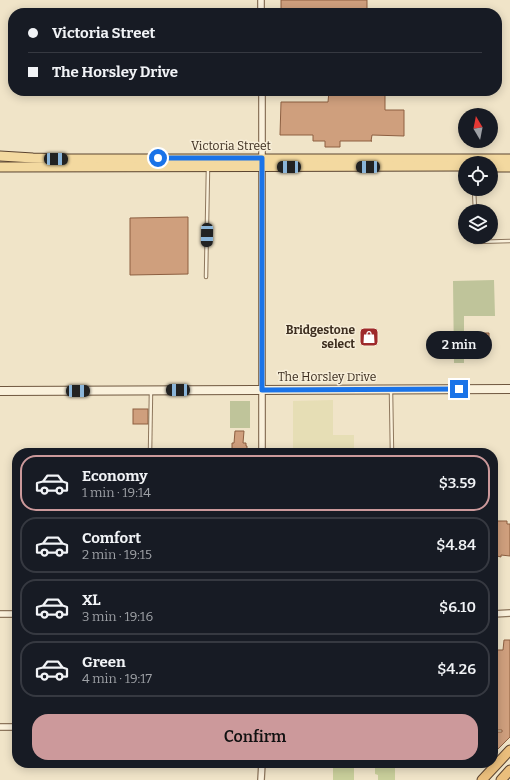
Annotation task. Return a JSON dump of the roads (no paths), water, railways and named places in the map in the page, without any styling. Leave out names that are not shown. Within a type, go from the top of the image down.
[{"type":"highway","points":[[498,763],[510,750]]},
{"type":"highway","points":[[474,780],[485,768]]},
{"type":"highway","points":[[482,780],[493,768]]},
{"type":"highway","points":[[501,780],[510,770]]},
{"type":"main road","name":"Victoria Street","points":[[0,156],[67,159],[458,166]]},
{"type":"main road","name":"Victoria Street","points":[[0,167],[208,167],[262,163],[510,159]]},
{"type":"main road","points":[[498,167],[510,167]]},
{"type":"main road","name":"The Horsley Drive","points":[[0,391],[510,389]]},
{"type":"street","points":[[262,96],[262,448]]},
{"type":"street","points":[[498,614],[510,613]]},
{"type":"street","points":[[0,614],[12,614]]},
{"type":"street","points":[[0,727],[12,727]]},
{"type":"street","points":[[262,768],[262,780]]},
{"type":"lane","points":[[206,278],[208,167]]},
{"type":"lane","points":[[498,241],[510,241]]},
{"type":"lane","points":[[391,389],[392,448]]},
{"type":"lane","points":[[150,448],[151,391]]},
{"type":"place","name":"Bridgestone select","points":[[369,337]]}]
